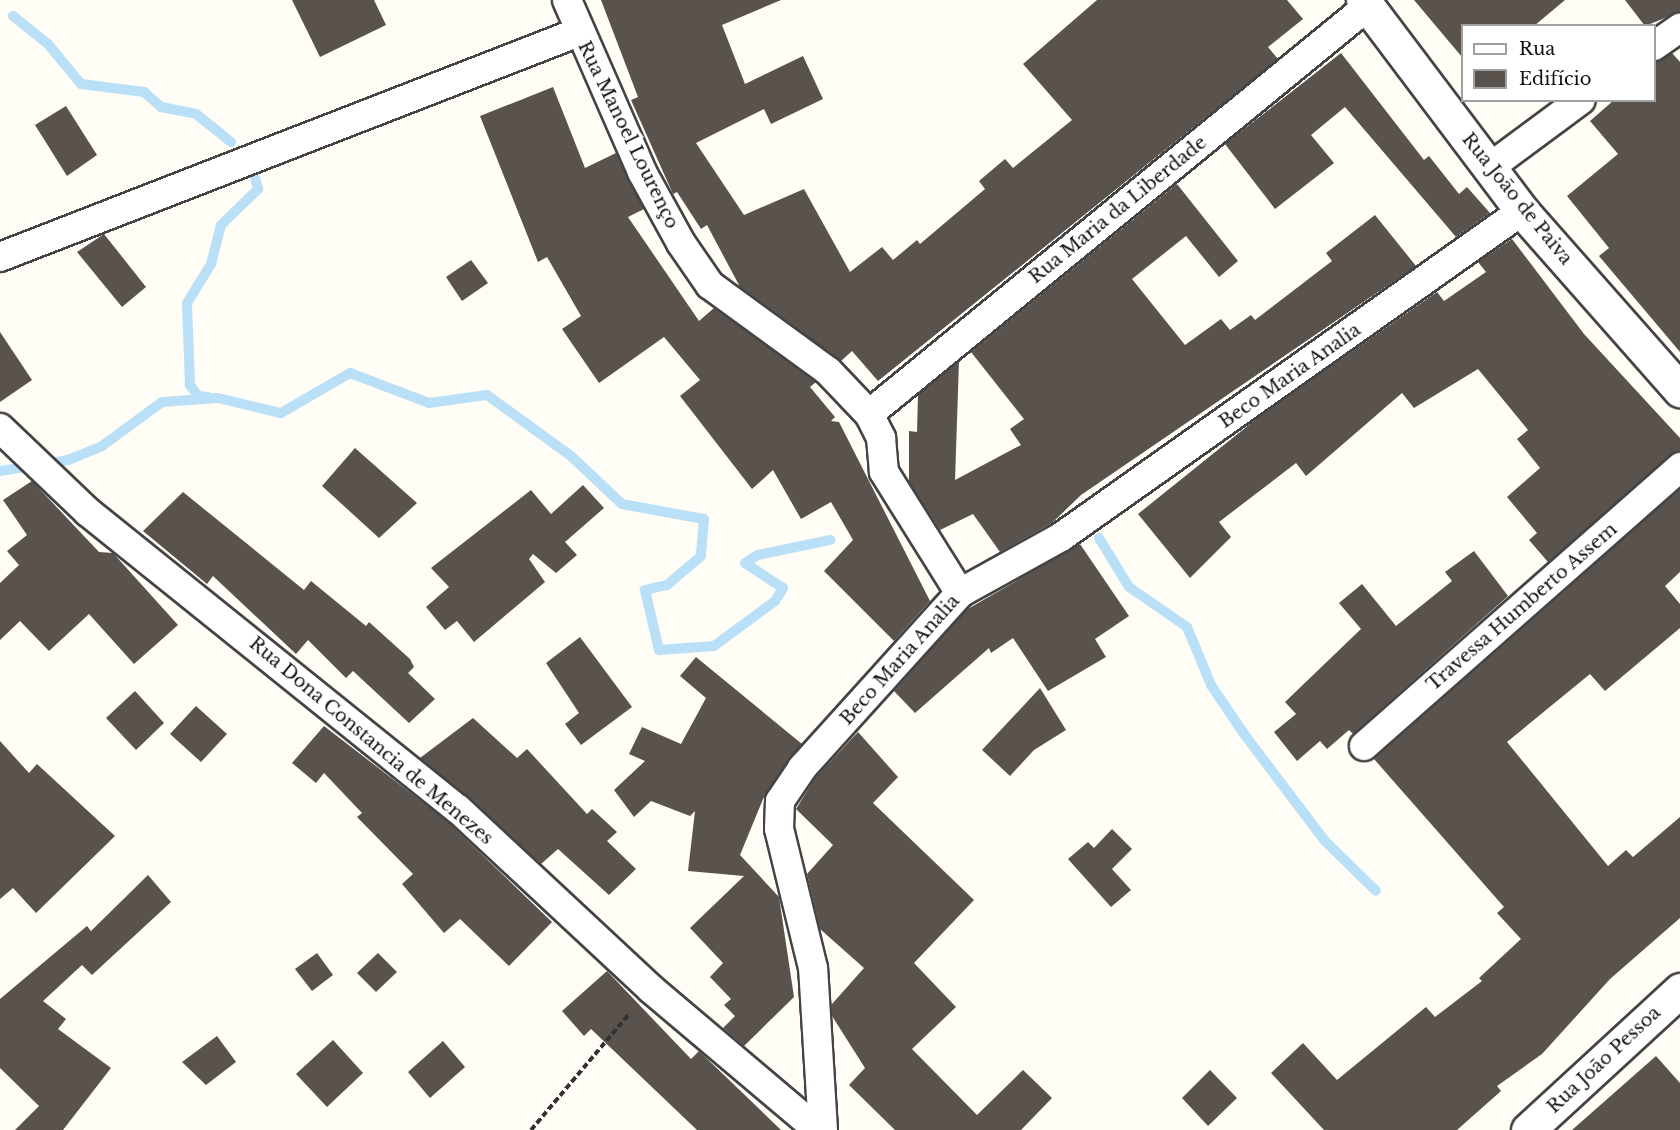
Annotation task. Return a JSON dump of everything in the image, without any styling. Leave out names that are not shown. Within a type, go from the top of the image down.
[{"type":"street","name":"Rua Manoel Lourenço","points":[[567,0],[579,32],[663,215],[710,285],[828,371],[869,414],[882,438],[884,472],[960,593]]},
{"type":"street","name":"Rua João de Paiva","points":[[1365,3],[1522,211],[1680,390]]},
{"type":"street","name":"Rua Maria da Liberdade","points":[[869,414],[1365,3]]},
{"type":"street","points":[[1656,45],[1680,28]]},
{"type":"street","points":[[0,257],[579,32]]},
{"type":"street","points":[[1489,168],[1578,102]]},
{"type":"street","name":"Beco Maria Analia","points":[[821,1130],[813,968],[779,829],[780,801],[802,768],[960,593],[1062,537],[1522,211]]},
{"type":"street","name":"Rua Dona Constancia de Menezes","points":[[7,434],[50,476],[458,809],[651,989],[821,1130]]},
{"type":"street","name":"Travessa Humberto Assem","points":[[1364,746],[1680,467]]},
{"type":"street","name":"Rua João Pessoa","points":[[1528,1130],[1680,990]]},
{"type":"path","points":[[531,1130],[651,989]]},
{"type":"building","points":[[292,0],[374,0],[386,25],[320,57]]},
{"type":"building","points":[[601,0],[781,0],[722,25],[745,84],[803,56],[823,99],[771,124],[764,109],[696,143],[744,215],[804,189],[850,272],[882,247],[893,260],[917,240],[920,244],[985,189],[979,181],[1005,159],[1013,168],[1072,120],[1023,64],[1097,0],[1287,0],[1303,19],[1268,47],[1278,59],[878,381],[852,351],[841,361],[740,287],[707,225],[701,229],[677,192],[673,194],[631,100],[638,97]]},
{"type":"building","points":[[1414,0],[1565,0],[1536,24],[1461,24],[1461,56]]},
{"type":"building","points":[[1625,0],[1680,0],[1680,12],[1650,24],[1643,24]]},
{"type":"building","points":[[1341,53],[1424,160],[1429,156],[1459,194],[1467,187],[1490,213],[1456,237],[1345,107],[1311,135],[1334,163],[1275,209],[1225,144]]},
{"type":"building","points":[[1672,53],[1680,62],[1680,352],[1599,256],[1609,248],[1567,196],[1618,154],[1590,121],[1612,102],[1656,102],[1656,61]]},
{"type":"building","points":[[553,87],[585,168],[616,153],[644,209],[628,217],[699,321],[714,308],[816,382],[810,387],[835,417],[831,421],[839,422],[930,601],[894,641],[824,571],[853,540],[831,502],[801,519],[773,470],[752,489],[680,396],[700,380],[664,337],[599,383],[562,329],[581,316],[547,257],[538,262],[480,116]]},
{"type":"building","points":[[66,106],[97,155],[67,176],[35,125]]},
{"type":"building","points":[[1177,184],[1238,261],[1219,277],[1186,236],[1132,279],[1185,345],[1221,319],[1230,330],[1251,315],[1255,320],[1332,261],[1326,253],[1375,215],[1416,266],[1081,495],[1052,523],[1000,552],[973,514],[940,530],[909,482],[909,431],[917,432],[918,395],[959,361],[955,480],[1021,445],[1010,429],[1024,419],[971,352]]},
{"type":"building","points":[[104,234],[146,287],[122,307],[77,252]]},
{"type":"building","points":[[1512,239],[1584,334],[1680,438],[1680,451],[1548,562],[1529,540],[1537,533],[1507,497],[1540,468],[1517,439],[1528,430],[1478,369],[1414,408],[1402,393],[1306,476],[1296,463],[1219,522],[1231,537],[1190,578],[1138,514],[1260,416],[1437,292],[1444,301],[1486,272],[1478,262]]},
{"type":"building","points":[[471,260],[488,283],[462,301],[446,277]]},
{"type":"building","points":[[0,332],[32,380],[0,402]]},
{"type":"building","points":[[355,448],[417,503],[379,538],[322,486]]},
{"type":"building","points":[[32,481],[99,552],[113,553],[178,625],[134,664],[89,614],[49,651],[20,621],[0,640],[0,583],[19,565],[7,551],[27,535],[3,500]]},
{"type":"building","points":[[583,485],[604,508],[565,542],[577,555],[556,573],[533,554],[529,559],[545,582],[474,642],[457,621],[445,630],[426,607],[449,587],[431,568],[531,490],[551,514]]},
{"type":"building","points":[[1680,489],[1680,572],[1665,586],[1680,604],[1680,628],[1605,691],[1590,674],[1507,742],[1608,866],[1626,850],[1633,857],[1680,817],[1680,918],[1610,979],[1542,1054],[1497,1086],[1501,1091],[1457,1130],[1324,1130],[1271,1073],[1303,1043],[1337,1080],[1426,1007],[1435,1017],[1482,981],[1479,978],[1521,939],[1497,913],[1504,907],[1374,759]]},
{"type":"building","points":[[183,492],[304,590],[311,581],[366,626],[369,622],[410,659],[414,667],[408,673],[435,699],[409,723],[353,671],[346,678],[308,640],[296,654],[213,576],[207,584],[143,531]]},
{"type":"building","points":[[1080,544],[1129,616],[1095,639],[1106,657],[1048,691],[1013,638],[991,653],[989,648],[915,713],[894,691],[966,610]]},
{"type":"building","points":[[1474,551],[1508,596],[1353,734],[1349,730],[1327,749],[1320,741],[1297,761],[1274,732],[1296,714],[1285,702],[1361,629],[1339,603],[1362,584],[1396,626],[1452,581],[1445,572]]},
{"type":"building","points":[[580,637],[632,707],[581,745],[565,724],[579,713],[546,663]]},
{"type":"building","points":[[696,657],[802,744],[766,792],[740,855],[779,897],[794,997],[744,1046],[723,1028],[735,1016],[724,1005],[731,999],[710,977],[723,963],[690,928],[744,876],[688,871],[695,811],[690,816],[651,801],[634,817],[614,790],[645,761],[629,754],[642,727],[681,744],[706,698],[680,676]]},
{"type":"building","points":[[1040,688],[1066,730],[1034,750],[1010,776],[982,750]]},
{"type":"building","points":[[135,691],[164,723],[136,750],[106,718]]},
{"type":"building","points":[[196,706],[227,734],[201,762],[170,734]]},
{"type":"building","points":[[473,718],[517,758],[527,749],[587,814],[592,809],[617,832],[607,841],[636,869],[609,895],[558,849],[541,864],[420,758]]},
{"type":"building","points":[[324,726],[447,821],[552,922],[509,966],[460,919],[444,933],[402,884],[413,874],[357,817],[362,813],[324,773],[316,783],[292,763]]},
{"type":"building","points":[[858,732],[898,777],[873,803],[974,900],[914,963],[956,1007],[912,1049],[977,1115],[1023,1070],[1052,1098],[1021,1130],[895,1130],[849,1085],[865,1068],[832,1016],[832,1004],[864,968],[820,929],[807,874],[833,845],[796,809],[815,778]]},
{"type":"building","points":[[0,741],[29,773],[37,764],[115,836],[36,913],[13,888],[0,899]]},
{"type":"building","points":[[1112,829],[1132,849],[1112,869],[1131,890],[1111,907],[1068,859],[1088,842],[1094,848]]},
{"type":"building","points":[[148,875],[171,902],[92,975],[82,965],[43,1001],[66,1019],[58,1029],[111,1068],[63,1130],[15,1130],[39,1106],[0,1068],[0,999],[87,926],[91,931]]},
{"type":"building","points":[[317,953],[333,975],[312,991],[295,969]]},
{"type":"building","points":[[378,953],[397,972],[376,992],[357,973]]},
{"type":"building","points":[[607,971],[691,1059],[699,1051],[781,1130],[697,1130],[591,1029],[584,1036],[562,1011]]},
{"type":"building","points":[[217,1036],[236,1062],[206,1085],[182,1062]]},
{"type":"building","points":[[333,1040],[363,1073],[327,1107],[296,1074]]},
{"type":"building","points":[[443,1041],[465,1067],[430,1098],[408,1072]]},
{"type":"building","points":[[1656,1056],[1680,1083],[1680,1130],[1572,1130]]},
{"type":"building","points":[[1210,1070],[1237,1098],[1208,1126],[1182,1098]]},
{"type":"waterway","points":[[13,16],[48,44],[81,84],[144,92],[161,107],[196,114],[231,142]]},
{"type":"waterway","points":[[208,397],[198,396],[190,385],[187,303],[211,264],[221,225],[258,189],[255,178]]},
{"type":"waterway","points":[[0,471],[68,460],[102,446],[162,402],[218,398],[281,413],[350,373],[429,403],[487,395],[571,456],[622,504],[704,519],[701,556],[667,585],[645,590],[659,650],[714,646],[775,601],[783,588],[745,563],[758,555],[830,540]]},
{"type":"waterway","points":[[1099,538],[1129,587],[1187,627],[1211,685],[1244,734],[1325,841],[1376,891]]}]
